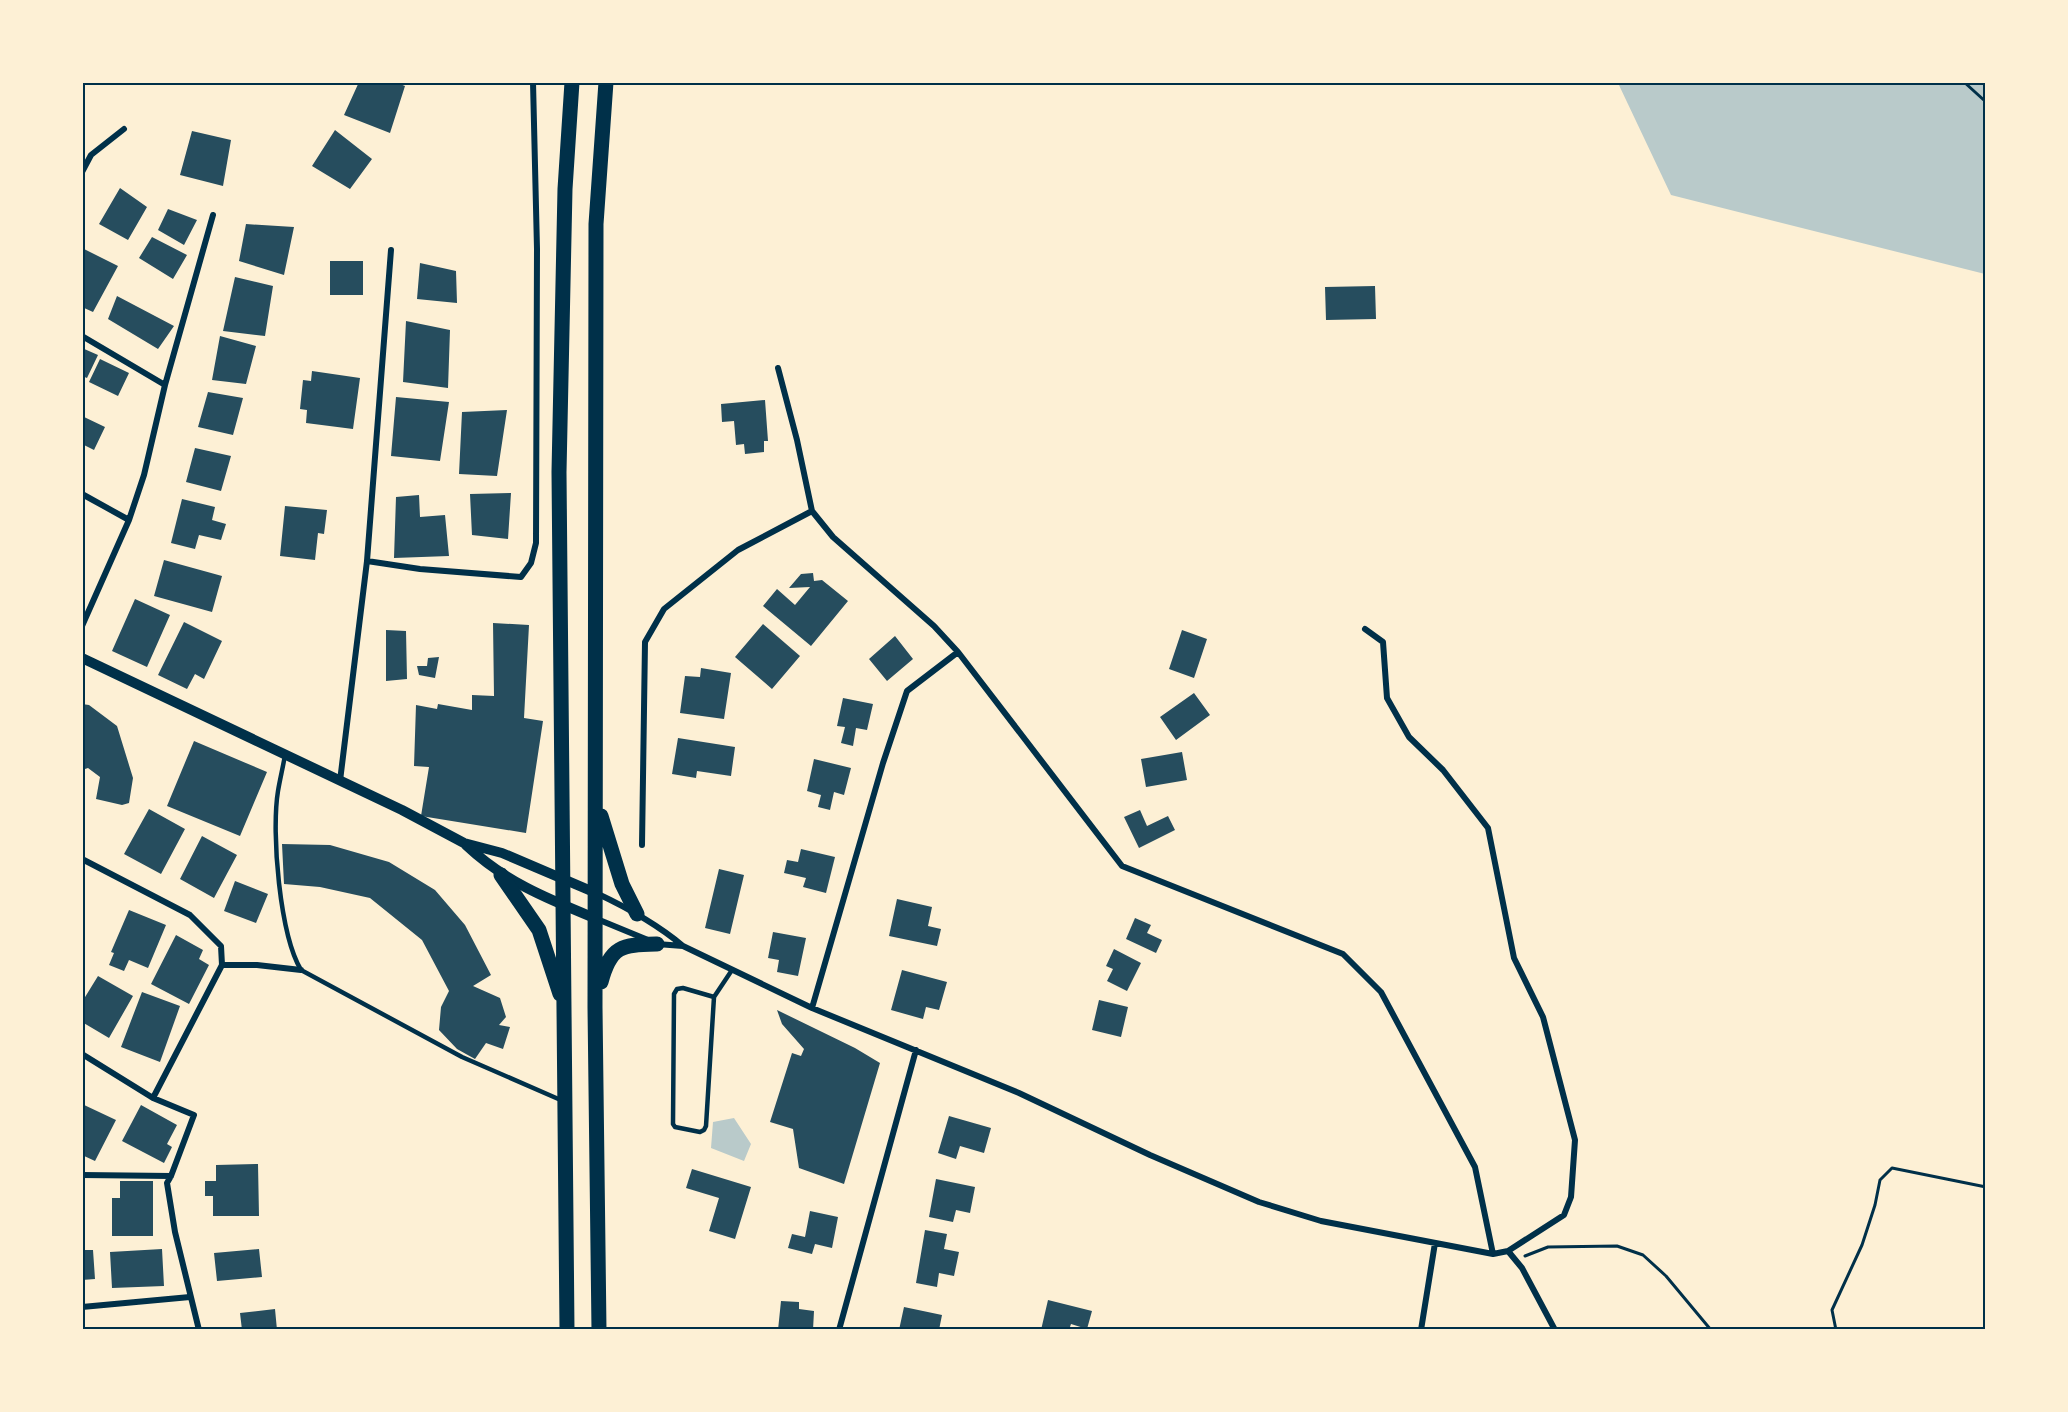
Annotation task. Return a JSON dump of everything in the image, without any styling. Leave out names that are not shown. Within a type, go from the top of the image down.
[{"type":"highway","points":[[567,1329],[559,472],[565,189],[572,82]]},
{"type":"highway","points":[[599,1329],[595,1007],[597,919],[596,224],[606,82]]},
{"type":"highway","points":[[596,799],[622,884],[637,914]]},
{"type":"highway","points":[[501,875],[539,930],[565,1008]]},
{"type":"highway","points":[[595,1007],[606,964],[614,951],[630,945],[657,944]]},
{"type":"street","points":[[367,561],[420,569],[521,577],[531,563],[536,543],[537,249],[533,82]]},
{"type":"street","points":[[82,172],[91,155],[124,129]]},
{"type":"street","points":[[82,626],[129,520],[144,475],[165,385],[213,215]]},
{"type":"street","points":[[340,781],[367,561],[391,250]]},
{"type":"street","points":[[82,336],[165,385]]},
{"type":"street","points":[[778,368],[797,440],[812,511],[832,537],[934,626],[958,652],[1122,866],[1343,954],[1381,992],[1475,1167],[1494,1254]]},
{"type":"street","points":[[82,494],[129,520]]},
{"type":"street","points":[[642,845],[645,642],[664,609],[738,549],[812,511]]},
{"type":"street","points":[[82,658],[402,810],[464,843],[502,853],[597,893],[637,914],[684,946],[812,1008],[1019,1093],[1150,1155],[1259,1202],[1321,1221],[1494,1254],[1508,1251],[1564,1215],[1571,1197],[1575,1140],[1543,1017],[1514,958],[1488,828],[1443,770],[1409,737],[1387,698],[1383,642],[1365,629]]},
{"type":"street","points":[[812,1008],[883,763],[907,691],[958,652]]},
{"type":"street","points":[[464,843],[501,875],[564,906],[657,944],[684,946]]},
{"type":"street","points":[[82,859],[189,915],[220,946],[222,965],[153,1098]]},
{"type":"street","points":[[222,965],[258,965],[301,970]]},
{"type":"street","points":[[839,1329],[916,1050]]},
{"type":"street","points":[[82,1054],[153,1098],[194,1115],[167,1183],[169,1203],[199,1329]]},
{"type":"street","points":[[82,1175],[171,1176]]},
{"type":"street","points":[[1421,1329],[1435,1243]]},
{"type":"street","points":[[1508,1251],[1522,1268],[1555,1329]]},
{"type":"street","points":[[82,1307],[190,1297]]},
{"type":"lane","points":[[285,755],[277,793],[277,856],[285,924],[295,960],[301,970],[462,1057],[566,1102]]},
{"type":"lane","points":[[714,998],[683,988],[677,989],[674,994],[673,1124],[675,1127],[700,1132],[704,1131],[706,1126],[714,998],[732,970]]},
{"type":"path","points":[[1964,82],[1986,102]]},
{"type":"path","points":[[1836,1329],[1832,1310],[1862,1245],[1875,1205],[1880,1180],[1892,1168],[1986,1187]]},
{"type":"path","points":[[1515,1260],[1548,1247],[1617,1246],[1643,1255],[1666,1276],[1711,1329]]},
{"type":"shaded area","points":[[1618,83],[1985,83],[1985,274],[1671,195]]},
{"type":"shaded area","points":[[734,1118],[751,1144],[744,1161],[711,1148],[713,1122]]},
{"type":"building","points":[[359,82],[395,82],[405,86],[390,133],[344,115]]},
{"type":"building","points":[[335,130],[372,159],[350,189],[312,166]]},
{"type":"building","points":[[192,131],[231,140],[223,186],[180,175]]},
{"type":"building","points":[[120,188],[147,207],[128,240],[99,224]]},
{"type":"building","points":[[168,209],[197,220],[184,245],[158,230]]},
{"type":"building","points":[[246,224],[294,227],[284,275],[239,261]]},
{"type":"building","points":[[152,237],[187,255],[173,279],[139,258]]},
{"type":"building","points":[[82,248],[118,266],[93,312],[82,307]]},
{"type":"building","points":[[330,261],[363,261],[363,295],[330,295]]},
{"type":"building","points":[[420,263],[456,271],[457,303],[417,299]]},
{"type":"building","points":[[235,277],[273,286],[265,336],[223,331]]},
{"type":"building","points":[[1375,286],[1376,319],[1326,320],[1325,287]]},
{"type":"building","points":[[117,296],[174,326],[158,349],[108,319]]},
{"type":"building","points":[[406,321],[450,330],[448,388],[403,382]]},
{"type":"building","points":[[220,336],[256,346],[246,384],[212,380]]},
{"type":"building","points":[[82,348],[98,355],[87,378],[82,376]]},
{"type":"building","points":[[100,359],[129,373],[118,396],[89,382]]},
{"type":"building","points":[[312,371],[360,378],[353,429],[306,423],[307,410],[300,409],[303,380],[311,381]]},
{"type":"building","points":[[208,392],[243,398],[233,435],[198,427]]},
{"type":"building","points":[[396,397],[449,402],[440,461],[391,456]]},
{"type":"building","points":[[765,400],[768,441],[764,441],[764,452],[745,454],[744,444],[736,445],[734,421],[722,422],[721,404]]},
{"type":"building","points":[[507,410],[497,476],[459,474],[462,412]]},
{"type":"building","points":[[82,416],[105,427],[94,450],[82,444]]},
{"type":"building","points":[[195,448],[231,456],[221,491],[186,482]]},
{"type":"building","points":[[511,493],[508,539],[472,535],[470,494]]},
{"type":"building","points":[[419,495],[420,517],[445,515],[449,556],[394,558],[396,497]]},
{"type":"building","points":[[182,499],[215,507],[212,520],[226,524],[221,540],[199,535],[195,549],[171,543]]},
{"type":"building","points":[[285,506],[327,510],[324,534],[318,533],[315,560],[280,556]]},
{"type":"building","points":[[164,560],[222,576],[212,612],[154,596]]},
{"type":"building","points":[[813,573],[814,581],[822,580],[848,601],[811,646],[763,606],[777,589],[795,605],[810,587],[789,588],[801,574]]},
{"type":"building","points":[[135,599],[170,615],[147,667],[112,651]]},
{"type":"building","points":[[184,622],[222,641],[204,679],[195,674],[187,689],[158,675]]},
{"type":"building","points":[[493,623],[529,625],[524,718],[543,721],[526,833],[421,816],[429,767],[414,766],[416,705],[437,709],[438,704],[472,710],[472,695],[494,696]]},
{"type":"building","points":[[763,624],[800,656],[772,689],[735,657]]},
{"type":"building","points":[[386,630],[406,631],[407,679],[386,681]]},
{"type":"building","points":[[1182,630],[1207,639],[1194,678],[1169,669]]},
{"type":"building","points":[[895,636],[913,659],[887,681],[869,659]]},
{"type":"building","points":[[439,657],[435,678],[419,675],[417,666],[427,666],[428,658]]},
{"type":"building","points":[[701,668],[731,673],[724,719],[680,713],[685,676],[700,677]]},
{"type":"building","points":[[1194,693],[1210,715],[1176,740],[1160,717]]},
{"type":"building","points":[[843,698],[873,704],[867,730],[856,728],[853,746],[841,743],[845,727],[837,726]]},
{"type":"building","points":[[82,704],[89,705],[117,726],[133,778],[129,803],[122,805],[96,799],[100,777],[88,768],[82,770]]},
{"type":"building","points":[[678,738],[735,747],[731,776],[697,771],[696,778],[672,774]]},
{"type":"building","points":[[194,741],[267,772],[240,836],[167,806]]},
{"type":"building","points":[[1182,752],[1187,780],[1146,787],[1141,759]]},
{"type":"building","points":[[814,759],[851,768],[844,795],[834,792],[830,810],[818,807],[821,795],[807,791]]},
{"type":"building","points":[[149,809],[185,829],[161,874],[124,854]]},
{"type":"building","points":[[1140,810],[1147,826],[1168,816],[1175,830],[1139,848],[1124,817]]},
{"type":"building","points":[[202,836],[237,855],[214,898],[180,879]]},
{"type":"building","points":[[282,844],[330,845],[389,862],[435,890],[465,925],[491,975],[473,986],[500,998],[506,1017],[499,1025],[510,1027],[503,1049],[486,1043],[475,1059],[457,1049],[439,1030],[441,1007],[449,991],[422,940],[370,898],[320,887],[284,884]]},
{"type":"building","points":[[801,849],[835,857],[826,893],[803,887],[806,878],[784,873],[787,860],[798,862]]},
{"type":"building","points":[[719,869],[744,875],[730,934],[705,928]]},
{"type":"building","points":[[235,881],[268,894],[256,923],[224,911]]},
{"type":"building","points":[[897,899],[932,907],[928,926],[941,929],[937,946],[889,936]]},
{"type":"building","points":[[129,910],[166,925],[148,968],[129,960],[124,971],[109,965],[114,953],[111,952]]},
{"type":"building","points":[[1135,918],[1151,925],[1147,933],[1162,940],[1156,953],[1126,939]]},
{"type":"building","points":[[773,932],[806,938],[798,976],[777,972],[779,960],[768,958]]},
{"type":"building","points":[[176,935],[203,950],[199,959],[209,965],[189,1004],[151,984]]},
{"type":"building","points":[[1114,949],[1141,963],[1127,991],[1107,981],[1113,969],[1106,966]]},
{"type":"building","points":[[902,970],[947,982],[939,1010],[926,1007],[923,1019],[891,1010]]},
{"type":"building","points":[[98,976],[133,996],[109,1038],[82,1022],[82,1002]]},
{"type":"building","points":[[142,992],[180,1006],[160,1062],[121,1047]]},
{"type":"building","points":[[1099,1000],[1128,1007],[1121,1037],[1092,1030]]},
{"type":"building","points":[[777,1010],[855,1048],[880,1063],[844,1184],[799,1168],[793,1129],[770,1122],[792,1053],[801,1056],[804,1049],[782,1024]]},
{"type":"building","points":[[82,1104],[116,1120],[95,1161],[82,1155]]},
{"type":"building","points":[[141,1105],[177,1125],[167,1144],[172,1147],[164,1163],[122,1141]]},
{"type":"building","points":[[949,1116],[991,1128],[984,1153],[960,1146],[956,1159],[938,1153]]},
{"type":"building","points":[[258,1164],[259,1216],[213,1216],[213,1196],[205,1196],[205,1181],[216,1181],[216,1165]]},
{"type":"building","points":[[692,1169],[751,1187],[735,1239],[709,1231],[719,1198],[686,1188]]},
{"type":"building","points":[[936,1179],[975,1187],[970,1213],[956,1210],[953,1222],[929,1217]]},
{"type":"building","points":[[120,1181],[153,1181],[153,1236],[112,1236],[112,1198],[120,1198]]},
{"type":"building","points":[[810,1211],[838,1217],[832,1248],[815,1244],[812,1254],[788,1248],[792,1234],[805,1237]]},
{"type":"building","points":[[925,1230],[947,1234],[944,1249],[959,1252],[954,1276],[939,1273],[937,1287],[916,1283]]},
{"type":"building","points":[[162,1249],[164,1286],[112,1288],[110,1252]]},
{"type":"building","points":[[259,1249],[262,1277],[217,1281],[214,1253]]},
{"type":"building","points":[[82,1250],[93,1250],[95,1279],[82,1280]]},
{"type":"building","points":[[1048,1300],[1092,1311],[1087,1329],[1071,1324],[1069,1330],[1041,1330]]},
{"type":"building","points":[[781,1301],[799,1302],[799,1309],[814,1311],[813,1330],[778,1330]]},
{"type":"building","points":[[904,1307],[942,1315],[939,1330],[899,1330]]},
{"type":"building","points":[[275,1309],[277,1330],[242,1330],[240,1313]]}]
